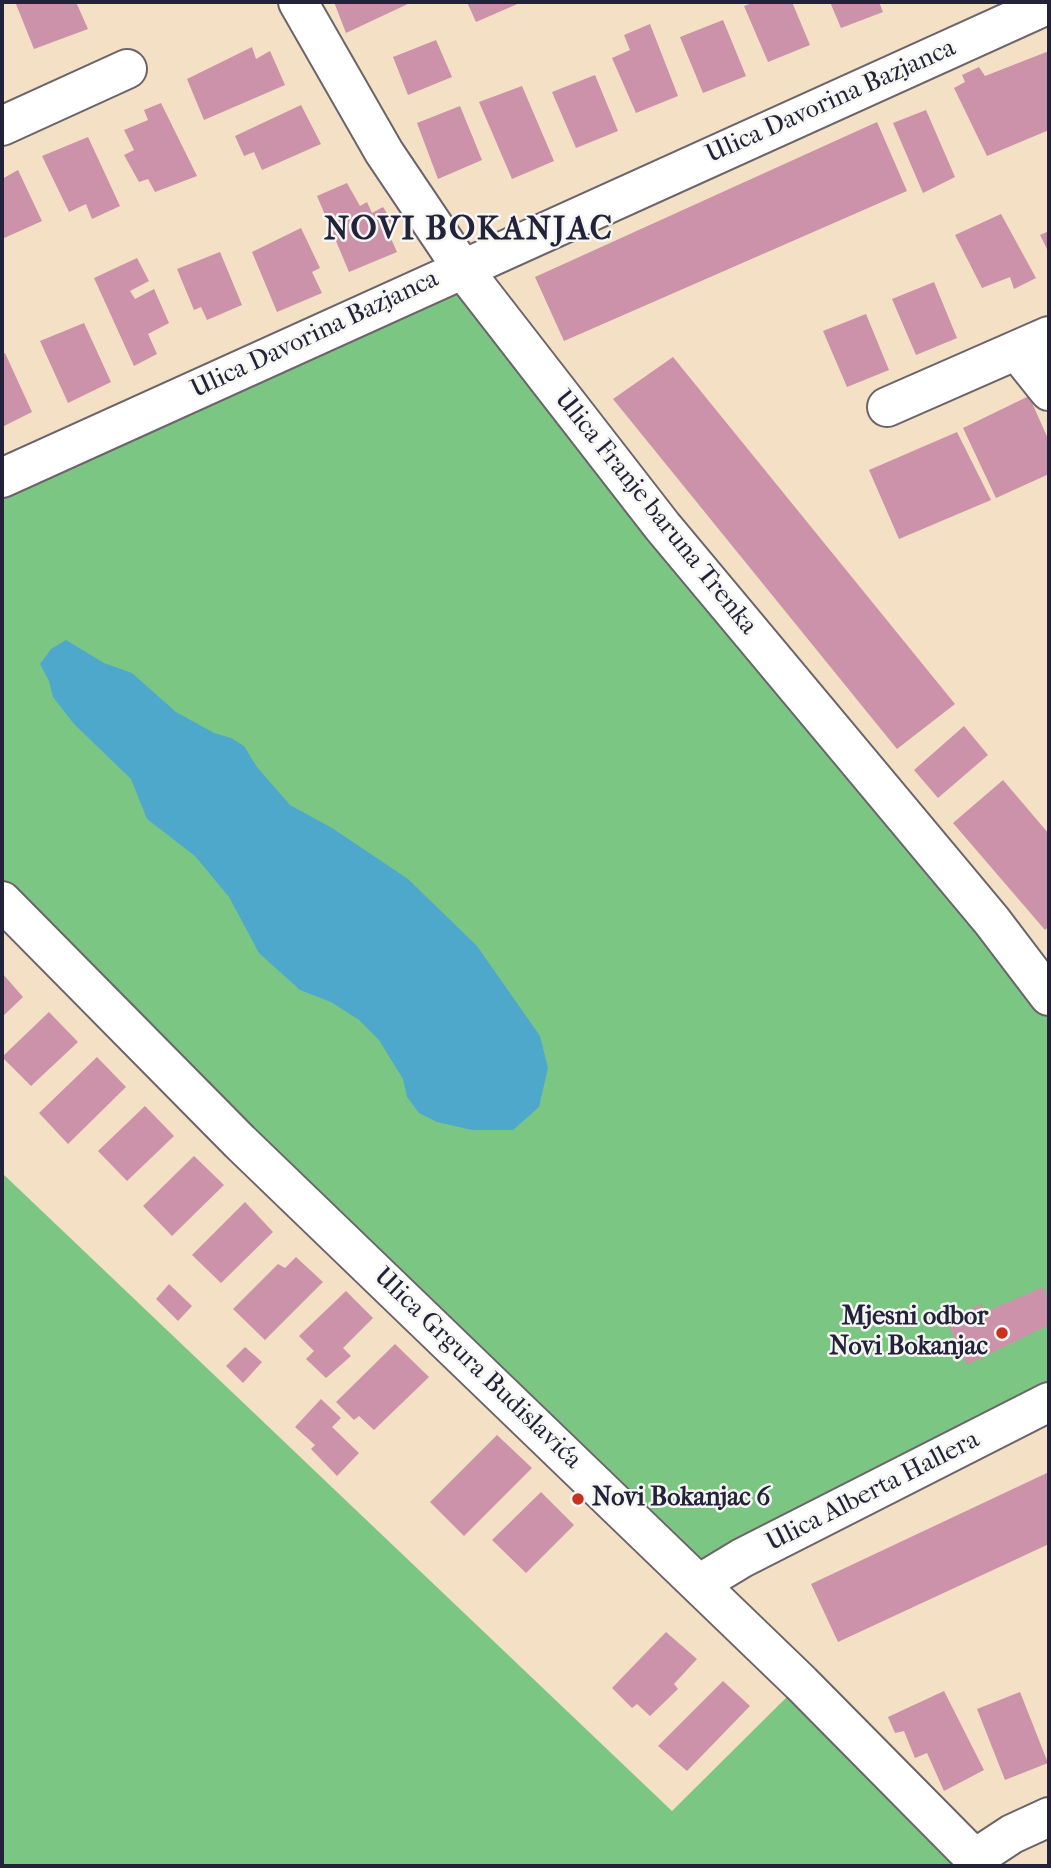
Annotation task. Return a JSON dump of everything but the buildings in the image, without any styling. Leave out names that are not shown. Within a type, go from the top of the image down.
[{"type":"street","name":"Ulica Franje baruna Trenka","points":[[298,2],[384,152],[462,268],[663,527],[992,921],[1049,996]]},
{"type":"street","name":"Ulica Davorina Bazjanca","points":[[2,478],[1049,4]]},
{"type":"street","points":[[5,115],[127,69]]},
{"type":"street","points":[[887,407],[1033,343],[1049,391]]},
{"type":"street","name":"Ulica Grgura Budislavića","points":[[2,901],[240,1142],[801,1683],[978,1863]]},
{"type":"street","name":"Ulica Alberta Hallera","points":[[699,1584],[742,1559],[1049,1402]]},
{"type":"street","points":[[978,1863],[1012,1834],[1049,1818]]},
{"type":"green space","points":[[462,268],[1049,996],[1049,1402],[699,1584],[2,901],[2,478]]},
{"type":"green space","points":[[2,1173],[672,1811],[801,1683],[963,1866],[2,1866]]},
{"type":"water","points":[[66,640],[104,663],[132,673],[176,712],[244,746],[257,767],[290,805],[332,828],[408,879],[477,946],[540,1036],[548,1068],[539,1107],[513,1130],[472,1130],[437,1122],[419,1113],[407,1097],[403,1079],[379,1040],[359,1020],[331,1002],[300,990],[259,953],[229,897],[195,856],[147,819],[131,779],[74,724],[53,697],[49,681],[40,664],[51,649]]},
{"type":"place","name":"Mjesni odbor Novi Bokanjac","points":[[1002,1333]]},
{"type":"place","name":"Novi Bokanjac 6","points":[[578,1499]]},
{"type":"district","name":"NOVI BOKANJAC","points":[[469,231]]}]
